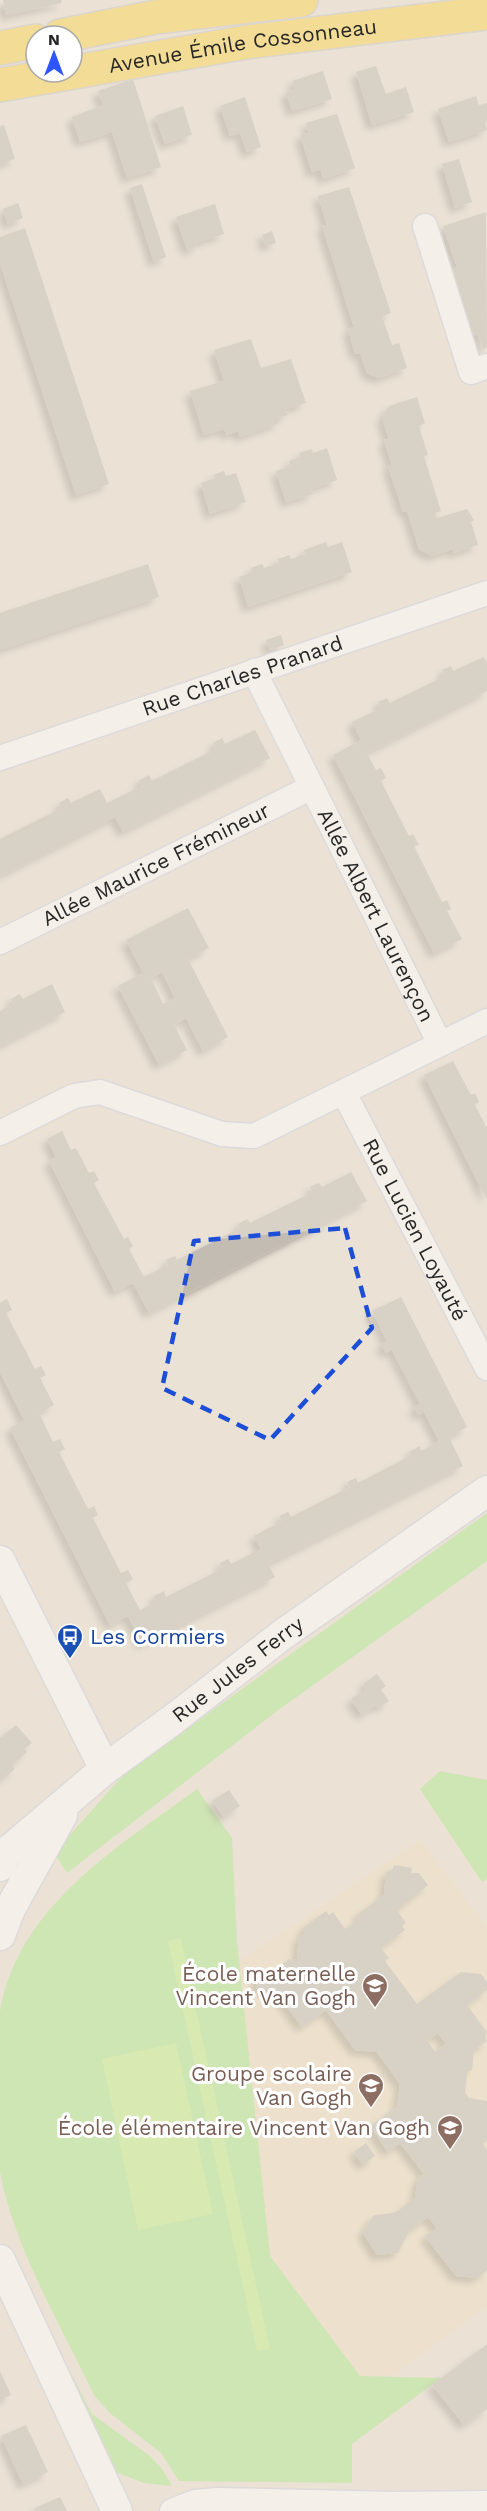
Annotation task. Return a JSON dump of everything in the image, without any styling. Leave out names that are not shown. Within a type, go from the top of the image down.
[{"type":"main road","name":"Avenue Émile Cossonneau","points":[[84,31],[156,17],[301,0]]},
{"type":"main road","name":"Avenue Émile Cossonneau","points":[[0,85],[247,42],[487,13]]},
{"type":"main road","points":[[0,48],[24,43]]},
{"type":"street","points":[[424,226],[479,369]]},
{"type":"street","name":"Rue Charles Pranard","points":[[0,758],[487,594]]},
{"type":"street","name":"Allée Albert Laurençon","points":[[254,671],[440,1044]]},
{"type":"street","name":"Allée Maurice Frémineur","points":[[0,942],[312,787]]},
{"type":"street","points":[[0,1133],[74,1096],[100,1092],[222,1134],[254,1136],[487,1021]]},
{"type":"street","name":"Rue Lucien Loyauté","points":[[344,1093],[487,1368]]},
{"type":"street","name":"Rue Jules Ferry","points":[[2,1860],[105,1768],[171,1721],[282,1635],[487,1491]]},
{"type":"street","points":[[1,1566],[105,1768]]},
{"type":"street","points":[[0,1935],[10,1909],[72,1797]]},
{"type":"street","points":[[0,2260],[117,2511]]},
{"type":"street","points":[[172,2511],[195,2502],[218,2500],[395,2504],[487,2503]]},
{"type":"highlighted area","points":[[345,1228],[372,1328],[270,1440],[162,1388],[194,1241]]},
{"type":"shaded area","name":"Groupe scolaire Van Gogh","points":[[420,1840],[487,1926],[487,2306],[392,2376],[360,2376],[270,2256],[239,1961]]},
{"type":"green space","points":[[487,1513],[487,1561],[277,1711],[67,1873],[54,1853],[124,1774]]},
{"type":"green space","points":[[440,1771],[487,1780],[487,1879],[482,1882],[420,1789]]},
{"type":"green space","points":[[197,1789],[232,1838],[237,1941],[270,2256],[360,2376],[441,2378],[352,2444],[352,2483],[179,2481],[161,2453],[110,2413],[94,2395],[27,2257],[16,2229],[0,2172],[0,2012],[10,1975],[27,1941],[49,1911],[104,1857]]},
{"type":"green space","points":[[181,1938],[270,2349],[257,2351],[168,1941]]},
{"type":"green space","points":[[176,2043],[213,2214],[138,2230],[102,2059]]},
{"type":"green space","points":[[68,2367],[92,2414],[150,2456],[162,2469],[172,2486],[144,2483],[113,2471],[64,2369]]},
{"type":"building","points":[[3,0],[61,0],[62,3],[6,15]]},
{"type":"building","points":[[376,66],[386,94],[406,87],[414,112],[372,125],[356,72]]},
{"type":"building","points":[[323,71],[332,99],[292,111],[286,92],[295,89],[292,81]]},
{"type":"building","points":[[133,79],[161,167],[127,178],[112,132],[80,142],[72,117],[103,105],[98,91]]},
{"type":"building","points":[[476,96],[479,105],[487,103],[487,122],[485,123],[487,130],[449,142],[438,109]]},
{"type":"building","points":[[245,97],[261,147],[247,152],[240,133],[230,136],[220,106]]},
{"type":"building","points":[[183,106],[192,135],[165,144],[155,116]]},
{"type":"building","points":[[337,114],[355,168],[323,179],[321,170],[312,172],[300,135],[309,133],[306,123]]},
{"type":"building","points":[[4,125],[15,159],[0,164],[0,126]]},
{"type":"building","points":[[459,159],[472,202],[455,208],[442,164]]},
{"type":"building","points":[[142,184],[166,257],[154,262],[130,188]]},
{"type":"building","points":[[349,187],[391,313],[382,316],[392,345],[399,343],[407,368],[379,378],[367,373],[360,353],[355,354],[348,329],[354,327],[322,226],[327,225],[318,196]]},
{"type":"building","points":[[18,203],[23,218],[8,224],[3,209]]},
{"type":"building","points":[[215,204],[224,234],[196,243],[197,247],[187,250],[176,217]]},
{"type":"building","points":[[486,212],[487,348],[483,349],[478,334],[472,336],[451,269],[457,267],[443,226]]},
{"type":"building","points":[[25,228],[109,484],[76,495],[0,263],[0,237]]},
{"type":"building","points":[[272,231],[276,243],[266,246],[262,235]]},
{"type":"building","points":[[251,339],[261,368],[291,359],[306,403],[286,409],[288,415],[277,418],[279,423],[240,437],[238,431],[226,435],[224,429],[204,435],[190,391],[224,381],[214,350]]},
{"type":"building","points":[[417,397],[425,423],[419,426],[428,455],[424,456],[441,511],[435,513],[437,518],[467,509],[474,520],[471,522],[478,545],[454,553],[453,549],[432,556],[419,549],[407,511],[403,512],[388,466],[392,465],[384,440],[389,439],[382,418],[389,406]]},
{"type":"building","points":[[327,448],[337,480],[311,489],[313,494],[286,502],[276,471],[291,466],[289,461],[301,457],[299,453],[312,449],[313,453]]},
{"type":"building","points":[[224,471],[226,476],[236,473],[246,502],[210,514],[201,483],[215,478],[213,475]]},
{"type":"building","points":[[326,542],[328,547],[342,542],[352,572],[248,607],[239,577],[253,572],[251,568],[262,564],[264,568],[279,563],[278,559],[289,555],[291,559],[305,554],[304,550]]},
{"type":"building","points":[[148,564],[159,597],[0,650],[0,613]]},
{"type":"building","points":[[281,635],[284,645],[270,650],[266,640]]},
{"type":"building","points":[[484,657],[487,663],[487,691],[367,753],[376,770],[381,768],[386,778],[381,781],[409,836],[413,834],[419,845],[414,846],[442,902],[447,900],[451,909],[447,911],[462,939],[434,953],[333,755],[361,740],[352,722],[381,708],[378,702],[387,698],[390,703],[445,676],[442,670],[451,666],[453,671]]},
{"type":"building","points":[[255,730],[270,758],[123,832],[115,817],[0,876],[0,839],[62,808],[59,803],[68,798],[71,803],[100,789],[107,803],[142,786],[139,780],[149,775],[152,781],[216,749],[213,743],[222,738],[225,744]]},
{"type":"building","points":[[188,908],[209,948],[188,959],[228,1037],[203,1051],[186,1018],[174,1025],[187,1050],[159,1065],[118,986],[143,973],[126,940]],"holes":[[[162,972],[175,998],[163,1004],[151,978]]]},
{"type":"building","points":[[52,984],[65,1012],[0,1046],[0,1011],[14,1004],[11,999],[20,994],[23,999]]},
{"type":"building","points":[[453,1061],[471,1095],[475,1093],[479,1102],[475,1105],[487,1128],[487,1200],[424,1075]]},
{"type":"building","points":[[62,1131],[71,1150],[76,1148],[89,1173],[94,1171],[99,1180],[94,1183],[124,1239],[128,1237],[133,1246],[129,1249],[144,1277],[168,1265],[166,1260],[175,1256],[177,1260],[240,1228],[238,1224],[247,1219],[250,1223],[313,1192],[310,1187],[319,1183],[322,1187],[351,1172],[367,1201],[149,1313],[133,1283],[115,1292],[49,1161],[56,1157],[47,1139]]},
{"type":"building","points":[[401,1297],[467,1427],[449,1437],[463,1466],[268,1564],[275,1577],[142,1644],[128,1616],[110,1625],[10,1428],[24,1420],[0,1372],[0,1303],[7,1299],[12,1310],[6,1313],[35,1369],[41,1366],[46,1375],[40,1378],[54,1405],[39,1413],[53,1442],[60,1439],[65,1449],[59,1452],[88,1509],[94,1506],[98,1515],[93,1518],[121,1573],[128,1570],[133,1579],[126,1583],[140,1610],[156,1602],[154,1596],[164,1591],[166,1597],[222,1569],[220,1563],[228,1559],[231,1564],[261,1549],[254,1536],[282,1521],[279,1516],[288,1512],[291,1517],[350,1487],[347,1482],[356,1478],[358,1483],[412,1455],[410,1451],[420,1446],[421,1451],[439,1441],[424,1412],[418,1415],[414,1407],[420,1404],[392,1350],[386,1353],[381,1344],[387,1341],[372,1311]]},
{"type":"building","points":[[377,1674],[386,1686],[381,1690],[389,1701],[378,1708],[376,1705],[362,1715],[351,1699],[366,1689],[363,1684]]},
{"type":"building","points":[[16,1725],[32,1743],[24,1749],[27,1752],[12,1765],[15,1769],[0,1781],[0,1738]]},
{"type":"building","points":[[229,1790],[240,1806],[224,1817],[212,1801]]},
{"type":"building","points":[[394,1865],[412,1868],[411,1873],[419,1873],[428,1885],[397,1910],[406,1923],[402,1926],[405,1930],[381,1948],[389,1958],[385,1961],[417,2004],[461,1972],[481,1974],[487,1982],[487,1990],[467,2005],[487,2032],[485,2037],[487,2041],[474,2050],[472,2070],[467,2072],[465,2093],[469,2098],[487,2101],[487,2141],[483,2144],[487,2150],[487,2271],[476,2278],[456,2276],[425,2236],[437,2228],[428,2217],[409,2231],[398,2253],[377,2255],[363,2233],[374,2215],[395,2213],[415,2198],[418,2178],[424,2174],[400,2143],[388,2152],[370,2126],[397,2107],[400,2084],[377,2052],[355,2050],[326,2010],[302,2027],[275,1991],[256,1988],[258,1971],[276,1974],[284,1969],[281,1965],[289,1959],[292,1962],[297,1959],[299,1937],[305,1933],[302,1929],[326,1911],[329,1915],[333,1912],[345,1929],[360,1918],[357,1915],[384,1895],[386,1873],[392,1870]],"holes":[[[438,2033],[446,2044],[435,2052],[427,2040]]]},
{"type":"building","points":[[366,2143],[375,2156],[363,2165],[354,2152]]},
{"type":"building","points":[[487,2344],[487,2409],[464,2425],[432,2385]]},
{"type":"building","points":[[0,2371],[11,2395],[0,2400]]},
{"type":"building","points":[[26,2425],[48,2472],[23,2484],[1,2436]]},
{"type":"building","points":[[60,2497],[67,2511],[36,2511],[35,2508]]},
{"type":"place","name":"Les Cormiers","points":[[70,1660]]},
{"type":"place","name":"École maternelle Vincent Van Gogh","points":[[375,2009]]},
{"type":"place","name":"Groupe scolaire Van Gogh","points":[[371,2109]]},
{"type":"place","name":"École élémentaire Vincent Van Gogh","points":[[450,2151]]}]
